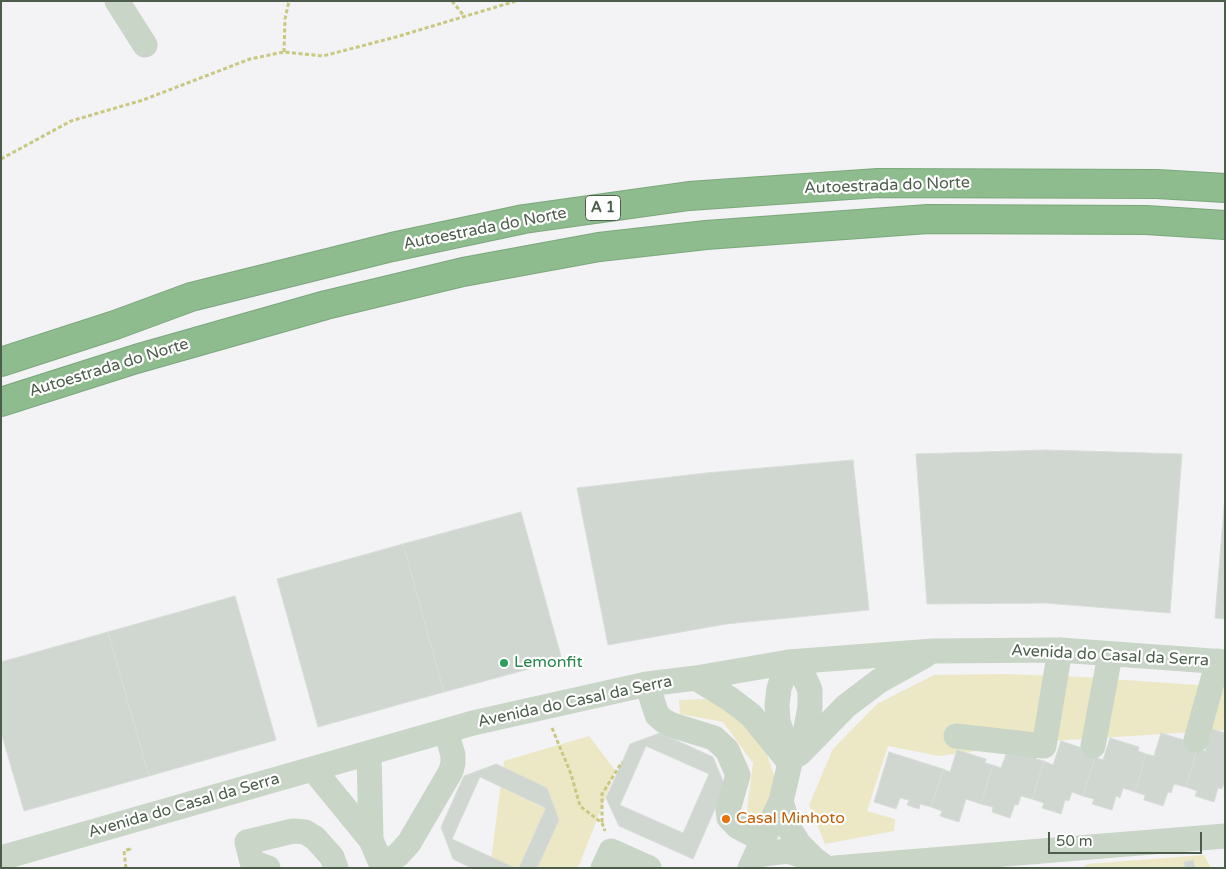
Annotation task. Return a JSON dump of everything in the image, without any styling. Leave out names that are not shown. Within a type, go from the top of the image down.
[{"type":"highway","name":"Autoestrada do Norte","points":[[1,362],[115,326],[191,297],[392,247],[524,219],[689,196],[878,183],[1157,184],[1225,188]]},
{"type":"highway","name":"Autoestrada do Norte","points":[[1,402],[136,358],[326,305],[463,272],[599,247],[706,235],[928,219],[1146,220],[1225,225]]},
{"type":"street","points":[[117,1],[145,45]]},
{"type":"street","points":[[956,736],[1044,746],[1060,650]]},
{"type":"street","name":"Avenida do Casal da Serra","points":[[1,858],[446,731],[647,684],[696,678],[790,662],[933,651],[1060,650],[1221,661]]},
{"type":"street","points":[[790,763],[846,706],[879,681],[933,651]]},
{"type":"street","points":[[1093,746],[1110,654]]},
{"type":"street","points":[[1196,740],[1221,661]]},
{"type":"street","points":[[759,857],[781,801],[790,763],[805,733],[810,707],[810,690],[805,679],[790,662],[779,688],[777,705],[778,721],[790,763]]},
{"type":"street","points":[[696,678],[730,699],[750,715],[790,763]]},
{"type":"street","points":[[647,684],[657,714],[664,721],[714,738],[728,750],[738,775],[728,810],[728,818],[738,827],[759,857]]},
{"type":"street","points":[[313,769],[371,840],[382,866],[398,855],[409,843],[451,771],[453,755],[446,731]]},
{"type":"street","points":[[369,753],[371,840]]},
{"type":"street","points":[[781,801],[789,828],[799,844],[825,865]]},
{"type":"street","points":[[268,868],[252,862],[247,842],[293,831],[305,832],[315,838],[332,858],[336,868]]},
{"type":"street","points":[[759,857],[786,851],[825,865],[1039,859],[1225,836]]},
{"type":"street","points":[[607,859],[650,868]]},
{"type":"path","points":[[284,52],[284,19],[289,1]]},
{"type":"path","points":[[452,1],[465,17]]},
{"type":"path","points":[[1,159],[71,121],[142,100],[250,59],[284,52],[324,56],[396,37],[516,1]]},
{"type":"path","points":[[543,707],[571,774],[580,806],[602,823]]},
{"type":"path","points":[[607,859],[602,823],[602,794],[622,762]]},
{"type":"path","points":[[126,868],[124,851],[130,849],[129,846]]},
{"type":"shaded area","points":[[1005,674],[1083,677],[1225,687],[1225,730],[1052,741],[939,756],[888,746],[867,811],[895,819],[894,831],[825,844],[809,805],[833,749],[877,704],[934,675]]},
{"type":"shaded area","points":[[705,699],[732,709],[764,746],[777,783],[766,824],[746,817],[753,763],[723,722],[680,714],[679,700]]},
{"type":"shaded area","points":[[589,736],[615,770],[578,868],[490,868],[504,761]]},
{"type":"shaded area","points":[[1204,855],[1211,868],[1082,868],[1088,864]]},
{"type":"building","points":[[1046,450],[1182,454],[1170,613],[1045,603],[927,604],[916,454]]},
{"type":"building","points":[[853,460],[869,610],[726,624],[608,645],[577,488],[706,473]]},
{"type":"building","points":[[1225,495],[1225,619],[1215,618]]},
{"type":"building","points":[[521,512],[562,660],[444,692],[403,544]]},
{"type":"building","points":[[403,544],[444,692],[318,727],[277,579]]},
{"type":"building","points":[[235,596],[276,740],[149,776],[108,632]]},
{"type":"building","points":[[108,632],[149,776],[24,811],[1,732],[1,662]]},
{"type":"building","points":[[1212,729],[1225,733],[1225,781],[1222,789],[1218,788],[1214,802],[1195,796],[1197,791],[1186,787],[1197,749],[1205,751]]},
{"type":"building","points":[[660,733],[713,757],[725,786],[693,859],[619,826],[606,798],[630,744]]},
{"type":"building","points":[[1161,733],[1190,742],[1197,749],[1186,787],[1174,784],[1171,793],[1168,792],[1163,806],[1144,800],[1145,795],[1135,792],[1146,754],[1154,756]]},
{"type":"building","points":[[1110,738],[1139,747],[1138,751],[1146,754],[1135,792],[1123,788],[1120,798],[1116,796],[1112,810],[1092,804],[1094,799],[1083,796],[1095,757],[1103,760]]},
{"type":"building","points":[[1061,741],[1088,750],[1095,757],[1083,796],[1072,792],[1069,801],[1065,800],[1061,814],[1042,808],[1044,803],[1032,799],[1044,761],[1053,765]]},
{"type":"building","points":[[646,746],[709,774],[683,833],[620,805]]},
{"type":"building","points":[[1009,746],[1037,755],[1036,759],[1044,761],[1032,799],[1021,796],[1018,805],[1015,804],[1010,818],[992,812],[993,807],[981,804],[993,765],[1001,768]]},
{"type":"building","points":[[957,750],[986,759],[985,763],[993,765],[981,804],[966,799],[959,822],[940,816],[942,811],[931,807],[943,769],[950,772]]},
{"type":"building","points":[[889,752],[943,769],[931,807],[920,804],[919,809],[907,805],[909,800],[900,798],[896,809],[874,802]]},
{"type":"building","points":[[496,764],[547,788],[559,820],[537,868],[471,868],[453,859],[441,827],[464,776]]},
{"type":"building","points":[[480,777],[546,808],[519,868],[515,868],[452,839]]},
{"type":"building","points":[[1193,860],[1195,868],[1185,868],[1184,862]]},
{"type":"place","name":"Lemonfit","points":[[504,663]]},
{"type":"place","name":"Casal Minhoto","points":[[726,819]]}]
